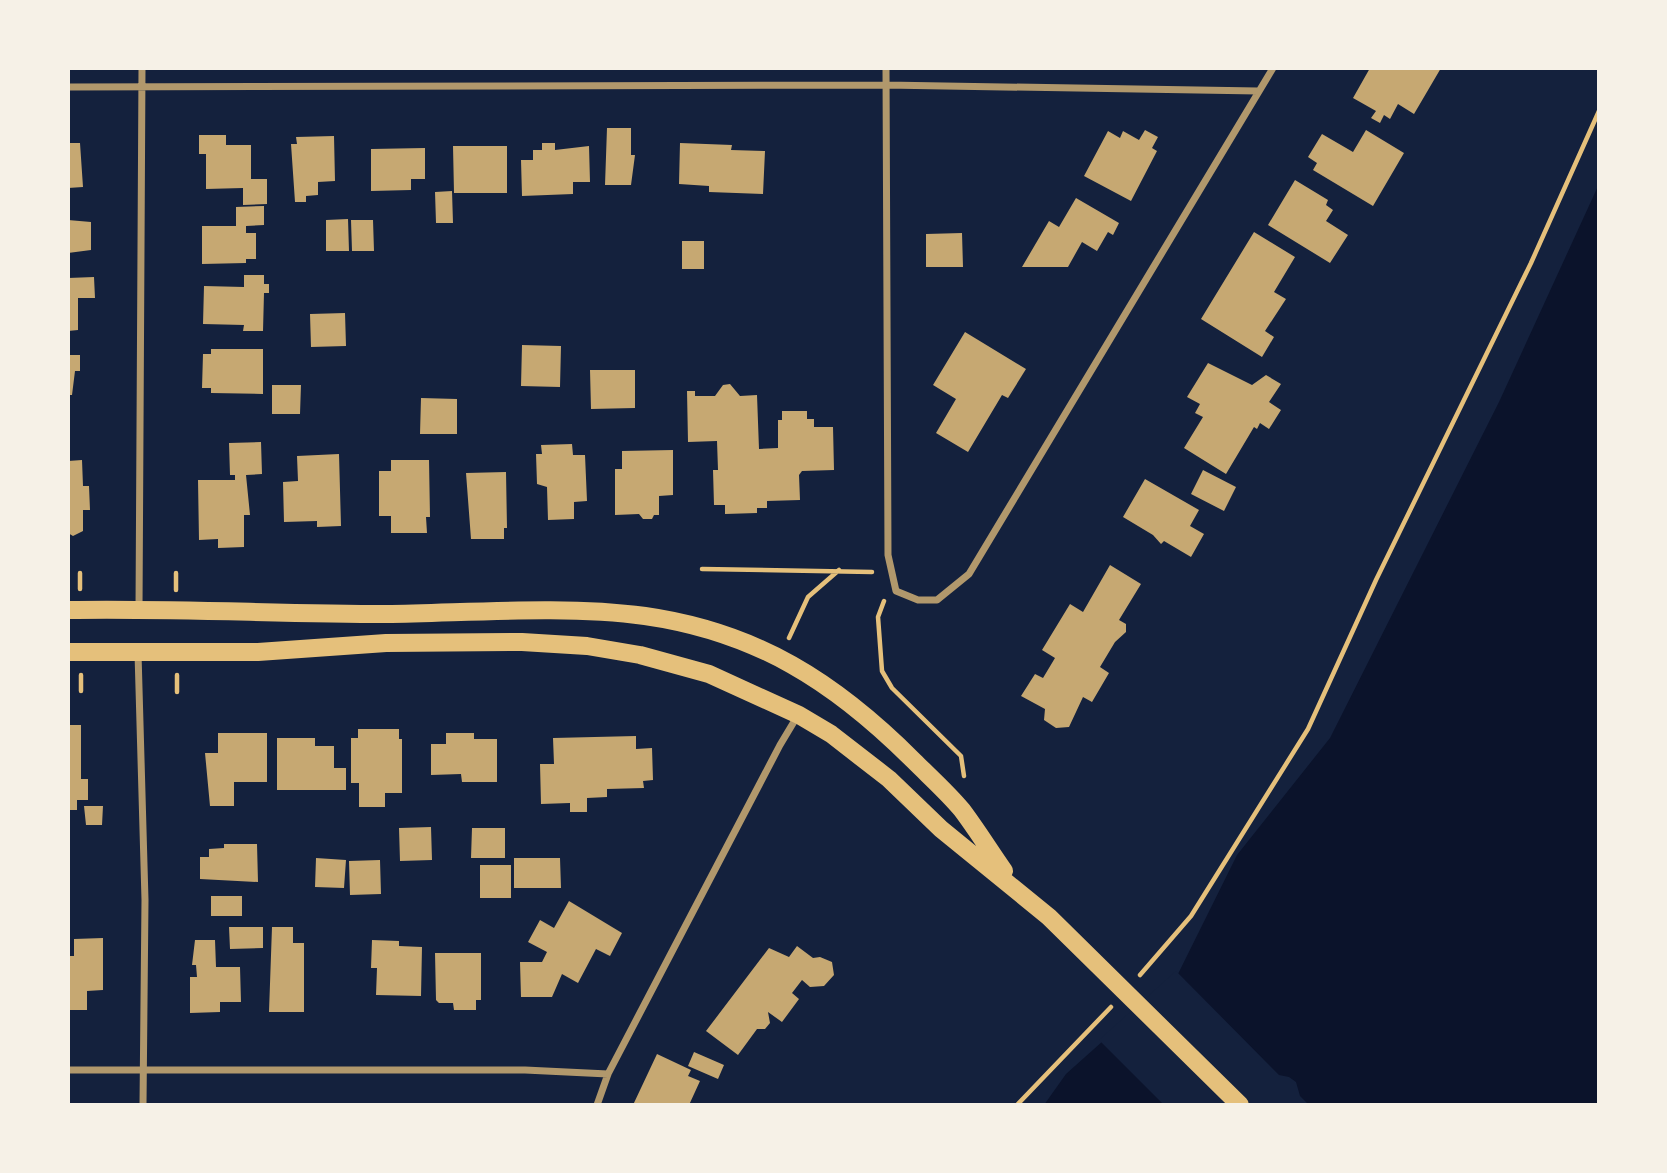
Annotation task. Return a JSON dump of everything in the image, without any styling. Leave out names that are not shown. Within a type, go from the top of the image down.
[{"type":"main road","points":[[68,610],[608,614],[664,620],[719,633],[749,643],[813,675],[872,718],[960,808],[1014,886]]},
{"type":"main road","points":[[68,652],[258,652],[386,643],[522,642],[587,646],[640,655],[709,674],[799,715],[831,734],[889,779],[941,829],[1014,886],[1240,1105]]},
{"type":"street","points":[[139,610],[142,68]]},
{"type":"street","points":[[886,68],[890,572],[896,591],[908,597],[937,600],[948,594],[969,574],[986,551],[1273,68]]},
{"type":"street","points":[[68,87],[886,85],[1258,90]]},
{"type":"street","points":[[138,653],[145,900],[143,1105]]},
{"type":"street","points":[[597,1105],[608,1074],[779,745],[799,715]]},
{"type":"street","points":[[68,1070],[525,1070],[608,1074]]},
{"type":"path","points":[[1136,979],[1191,916],[1308,729],[1376,580],[1531,263],[1599,111]]},
{"type":"path","points":[[702,569],[890,572]]},
{"type":"path","points":[[794,628],[808,597],[839,570]]},
{"type":"path","points":[[893,585],[880,607],[878,618],[882,671],[892,688],[961,756]]},
{"type":"path","points":[[1017,1105],[1118,1000]]},
{"type":"water","points":[[1599,184],[1599,1105],[1044,1105],[1066,1074],[1178,974],[1237,855],[1330,738],[1499,402]]},
{"type":"pier","points":[[1176,971],[1279,1075],[1296,1082],[1300,1096],[1309,1105],[1164,1105],[1099,1040]]},
{"type":"building","points":[[1370,68],[1441,68],[1414,114],[1398,104],[1390,119],[1384,115],[1380,123],[1371,118],[1376,111],[1353,98]]},
{"type":"building","points":[[607,128],[631,128],[631,155],[635,155],[631,185],[605,185]]},
{"type":"building","points":[[1145,130],[1158,137],[1152,148],[1157,151],[1131,201],[1084,176],[1108,131],[1120,138],[1123,131],[1139,140]]},
{"type":"building","points":[[1366,130],[1404,153],[1373,206],[1313,170],[1317,163],[1308,157],[1322,134],[1353,152]]},
{"type":"building","points":[[199,135],[226,135],[226,145],[251,145],[251,179],[267,179],[267,204],[243,205],[243,188],[206,189],[206,154],[199,154]]},
{"type":"building","points":[[334,136],[335,181],[318,182],[318,195],[306,196],[306,202],[295,202],[291,144],[297,144],[296,137]]},
{"type":"building","points":[[68,143],[80,143],[83,187],[68,188]]},
{"type":"building","points":[[542,143],[555,143],[555,150],[589,146],[590,182],[573,182],[573,194],[522,196],[521,160],[533,160],[533,150],[542,150]]},
{"type":"building","points":[[680,143],[732,145],[731,150],[765,151],[763,194],[709,192],[709,186],[679,184]]},
{"type":"building","points":[[453,146],[507,146],[507,193],[454,193]]},
{"type":"building","points":[[425,148],[425,179],[411,179],[411,190],[371,191],[371,149]]},
{"type":"building","points":[[1295,180],[1328,200],[1326,205],[1333,210],[1326,221],[1348,235],[1330,263],[1268,225]]},
{"type":"building","points":[[452,191],[453,223],[436,223],[435,192]]},
{"type":"building","points":[[1076,198],[1119,223],[1113,235],[1108,232],[1097,251],[1082,242],[1068,267],[1022,267],[1049,221],[1059,227]]},
{"type":"building","points":[[264,206],[264,225],[246,226],[246,233],[256,233],[256,259],[246,259],[246,263],[202,264],[202,226],[236,226],[236,207]]},
{"type":"building","points":[[348,219],[349,251],[326,251],[326,220]]},
{"type":"building","points":[[68,220],[91,222],[91,250],[68,253]]},
{"type":"building","points":[[351,220],[373,220],[374,251],[352,251]]},
{"type":"building","points":[[1254,232],[1295,257],[1274,292],[1286,299],[1265,331],[1274,337],[1262,357],[1201,319]]},
{"type":"building","points":[[962,233],[963,267],[926,267],[926,234]]},
{"type":"building","points":[[682,241],[704,241],[704,269],[682,269]]},
{"type":"building","points":[[244,275],[264,275],[264,284],[269,284],[269,293],[264,293],[263,331],[243,331],[244,325],[203,324],[204,286],[244,287]]},
{"type":"building","points":[[94,277],[95,298],[78,298],[78,330],[68,331],[68,278]]},
{"type":"building","points":[[345,313],[346,346],[311,347],[310,314]]},
{"type":"building","points":[[965,332],[1026,369],[1008,398],[1002,395],[968,452],[936,433],[956,399],[933,385]]},
{"type":"building","points":[[522,345],[561,346],[560,387],[521,386]]},
{"type":"building","points":[[211,349],[263,349],[263,394],[211,393],[211,388],[202,388],[203,354],[211,354]]},
{"type":"building","points":[[68,355],[80,355],[80,371],[75,371],[72,395],[68,395]]},
{"type":"building","points":[[1208,363],[1252,385],[1266,375],[1281,384],[1269,402],[1281,410],[1269,429],[1260,423],[1257,429],[1254,427],[1226,474],[1184,448],[1203,417],[1195,413],[1200,404],[1187,397]]},
{"type":"building","points":[[590,370],[635,370],[635,408],[591,409]]},
{"type":"building","points":[[730,384],[740,396],[757,395],[759,449],[778,448],[778,420],[782,420],[782,411],[807,411],[807,419],[814,419],[814,427],[833,427],[834,470],[802,471],[799,475],[800,500],[767,501],[767,508],[757,508],[757,513],[725,514],[725,505],[714,505],[713,470],[718,470],[717,441],[688,442],[687,391],[695,391],[695,396],[715,396],[723,385]]},
{"type":"building","points":[[272,385],[301,385],[300,414],[272,414]]},
{"type":"building","points":[[421,398],[457,399],[457,434],[420,434]]},
{"type":"building","points":[[261,442],[262,474],[246,475],[250,515],[244,515],[244,547],[218,548],[218,539],[199,540],[198,480],[235,480],[235,475],[230,475],[229,443]]},
{"type":"building","points":[[572,444],[573,455],[585,455],[587,501],[574,502],[574,519],[548,520],[547,487],[537,484],[536,454],[542,454],[541,445]]},
{"type":"building","points":[[673,450],[673,495],[659,496],[659,515],[654,515],[652,519],[643,519],[639,514],[615,515],[615,469],[622,469],[622,451]]},
{"type":"building","points":[[339,454],[341,526],[317,527],[317,521],[284,522],[283,482],[298,481],[297,456]]},
{"type":"building","points":[[82,460],[83,486],[89,486],[90,510],[83,510],[83,531],[73,536],[68,533],[68,461]]},
{"type":"building","points":[[391,460],[429,460],[430,517],[426,517],[427,533],[391,533],[391,516],[379,516],[379,471],[391,471]]},
{"type":"building","points":[[1203,470],[1236,487],[1224,511],[1191,494]]},
{"type":"building","points":[[506,472],[507,528],[504,528],[504,539],[471,539],[466,473]]},
{"type":"building","points":[[1145,479],[1199,510],[1190,526],[1204,534],[1191,557],[1164,541],[1161,544],[1153,535],[1123,517]]},
{"type":"building","points":[[1110,565],[1141,584],[1119,620],[1126,624],[1126,632],[1115,642],[1100,667],[1109,673],[1092,702],[1083,697],[1069,727],[1056,728],[1044,720],[1045,709],[1021,696],[1035,674],[1043,678],[1055,658],[1042,650],[1070,604],[1083,612]]},
{"type":"building","points":[[68,725],[81,725],[81,779],[88,779],[88,800],[77,800],[77,810],[68,810]]},
{"type":"building","points":[[358,729],[399,729],[399,739],[402,739],[402,793],[385,793],[385,807],[359,807],[359,783],[351,783],[351,738],[358,738]]},
{"type":"building","points":[[218,733],[267,733],[267,782],[234,782],[234,806],[210,806],[205,753],[218,753]]},
{"type":"building","points":[[446,733],[474,733],[474,739],[497,739],[497,782],[462,782],[461,774],[431,775],[431,744],[446,744]]},
{"type":"building","points":[[636,736],[636,749],[652,748],[653,780],[643,781],[644,788],[607,789],[607,797],[587,798],[587,812],[570,812],[570,803],[541,804],[540,764],[554,764],[553,738]]},
{"type":"building","points":[[277,738],[315,738],[315,746],[334,746],[334,768],[346,768],[346,790],[277,790]]},
{"type":"building","points":[[84,806],[103,806],[102,825],[86,825]]},
{"type":"building","points":[[431,827],[432,860],[400,861],[399,828]]},
{"type":"building","points":[[472,828],[505,828],[505,858],[471,858]]},
{"type":"building","points":[[224,844],[257,844],[258,882],[200,879],[200,857],[209,857],[209,849],[224,848]]},
{"type":"building","points":[[316,858],[346,860],[344,888],[315,887]]},
{"type":"building","points":[[514,858],[560,858],[561,888],[514,888]]},
{"type":"building","points":[[380,860],[381,894],[350,895],[349,861]]},
{"type":"building","points":[[480,865],[511,865],[511,898],[480,898]]},
{"type":"building","points":[[211,896],[242,896],[242,916],[211,916]]},
{"type":"building","points":[[569,901],[622,933],[610,956],[596,949],[578,983],[562,974],[552,997],[521,997],[520,962],[542,962],[547,952],[528,942],[540,920],[554,928]]},
{"type":"building","points":[[229,927],[263,927],[263,948],[230,949]]},
{"type":"building","points":[[272,927],[293,927],[293,943],[304,943],[304,1012],[269,1012]]},
{"type":"building","points":[[103,938],[103,990],[87,991],[87,1010],[68,1010],[68,956],[74,956],[74,939]]},
{"type":"building","points":[[195,940],[215,940],[216,967],[240,967],[241,1002],[220,1002],[220,1012],[190,1013],[190,977],[197,977],[196,965],[192,965]]},
{"type":"building","points":[[372,940],[399,941],[399,946],[422,947],[421,996],[376,995],[377,968],[371,968]]},
{"type":"building","points":[[797,946],[813,958],[820,957],[832,962],[834,975],[824,986],[810,987],[802,980],[792,993],[799,999],[782,1022],[768,1012],[770,1023],[765,1029],[757,1029],[738,1055],[706,1031],[769,948],[789,957]]},
{"type":"building","points":[[435,953],[481,953],[481,1000],[476,1000],[476,1010],[454,1010],[453,1003],[439,1003],[436,1000]]},
{"type":"building","points":[[694,1052],[724,1065],[718,1079],[688,1066]]},
{"type":"building","points":[[657,1054],[691,1070],[688,1076],[700,1081],[689,1105],[633,1105]]}]
